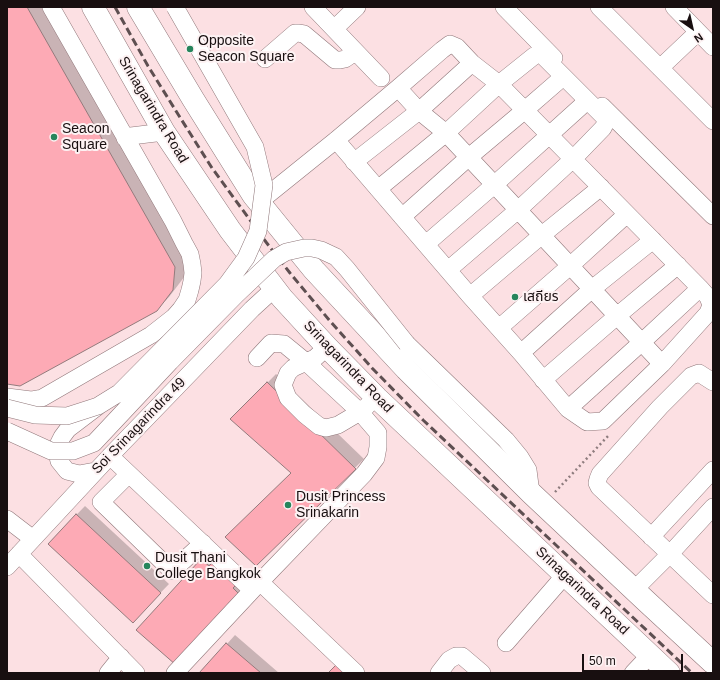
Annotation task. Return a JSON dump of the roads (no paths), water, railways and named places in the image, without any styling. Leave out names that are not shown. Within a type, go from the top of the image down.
[{"type":"main road","name":"Srinagarindra Road","points":[[93,7],[164,132],[230,230],[282,298],[377,398],[668,673]]},
{"type":"main road","points":[[138,7],[192,99],[253,195],[314,270],[406,370],[531,493],[634,590],[710,655]]},
{"type":"street","points":[[7,397],[31,400],[42,398],[151,335],[174,317],[181,309],[187,300],[193,273],[190,254],[173,221],[51,7]]},
{"type":"street","points":[[95,471],[79,474],[67,471],[60,461],[57,453],[58,444],[62,437],[68,429],[98,406],[119,393],[227,284],[246,258],[258,231],[264,185],[255,147],[175,7]]},
{"type":"street","points":[[313,7],[381,78]]},
{"type":"street","points":[[334,29],[357,7]]},
{"type":"street","points":[[504,7],[527,32],[713,216]]},
{"type":"street","points":[[599,7],[713,121]]},
{"type":"street","points":[[660,68],[707,37],[674,7]]},
{"type":"street","points":[[265,59],[295,33],[304,34],[335,60],[345,58],[355,52]]},
{"type":"street","points":[[259,202],[336,140],[450,44],[457,47],[472,63],[499,84],[678,265],[708,297],[711,305],[708,313],[662,364],[603,421],[587,422],[568,409],[336,140]]},
{"type":"street","points":[[378,189],[446,133],[499,84],[534,56],[539,54],[543,56],[605,118],[606,122],[603,128],[573,159],[518,210],[448,270]]},
{"type":"street","points":[[354,162],[419,111],[472,63]]},
{"type":"street","points":[[402,217],[469,157],[563,77]]},
{"type":"street","points":[[398,88],[419,111],[446,133],[469,157],[662,364]]},
{"type":"street","points":[[426,244],[588,101]]},
{"type":"street","points":[[125,138],[164,132]]},
{"type":"street","points":[[470,296],[601,187]]},
{"type":"street","points":[[499,328],[627,214]]},
{"type":"street","points":[[521,353],[592,289],[653,240]]},
{"type":"street","points":[[7,431],[51,451],[73,451],[94,443],[170,362],[274,259],[286,252],[304,248],[312,248],[321,250],[336,258],[347,269],[407,344],[506,440],[520,457],[528,470],[531,493]]},
{"type":"street","points":[[543,380],[678,265]]},
{"type":"street","name":"Soi Srinagarindra 49","points":[[7,567],[95,471],[275,288]]},
{"type":"street","points":[[568,409],[700,288]]},
{"type":"street","points":[[175,673],[359,479],[376,458],[378,433],[360,412],[306,362],[284,344],[271,344],[257,358]]},
{"type":"street","points":[[327,347],[315,358],[293,368],[288,373],[283,385],[288,398],[319,426],[326,428],[338,425],[360,412],[377,398]]},
{"type":"street","points":[[713,382],[700,373],[691,376],[655,413],[600,474],[598,479],[598,487],[713,595]]},
{"type":"street","points":[[7,408],[35,415],[67,416],[98,406]]},
{"type":"street","points":[[110,456],[203,543],[256,586],[356,673]]},
{"type":"street","points":[[651,537],[713,470]]},
{"type":"street","points":[[129,474],[100,502],[172,571],[203,543]]},
{"type":"street","points":[[634,590],[669,555],[713,507]]},
{"type":"street","points":[[7,519],[33,539]]},
{"type":"street","points":[[19,554],[136,673]]},
{"type":"street","points":[[506,643],[565,575]]},
{"type":"street","points":[[633,673],[650,655]]},
{"type":"street","points":[[438,673],[449,660],[456,656],[462,656],[482,673]]},
{"type":"street","points":[[108,673],[121,657]]},
{"type":"railway","points":[[115,7],[148,66],[212,168],[266,242],[330,321],[372,368],[423,420],[692,673]]},
{"type":"place","name":"Opposite Seacon Square","points":[[190,49]]},
{"type":"place","name":"Seacon Square","points":[[54,137]]},
{"type":"place","name":"เสถียร","points":[[515,297]]},
{"type":"place","name":"Dusit Princess Srinakarin","points":[[288,505]]},
{"type":"place","name":"Dusit Thani College Bangkok","points":[[147,566]]}]
